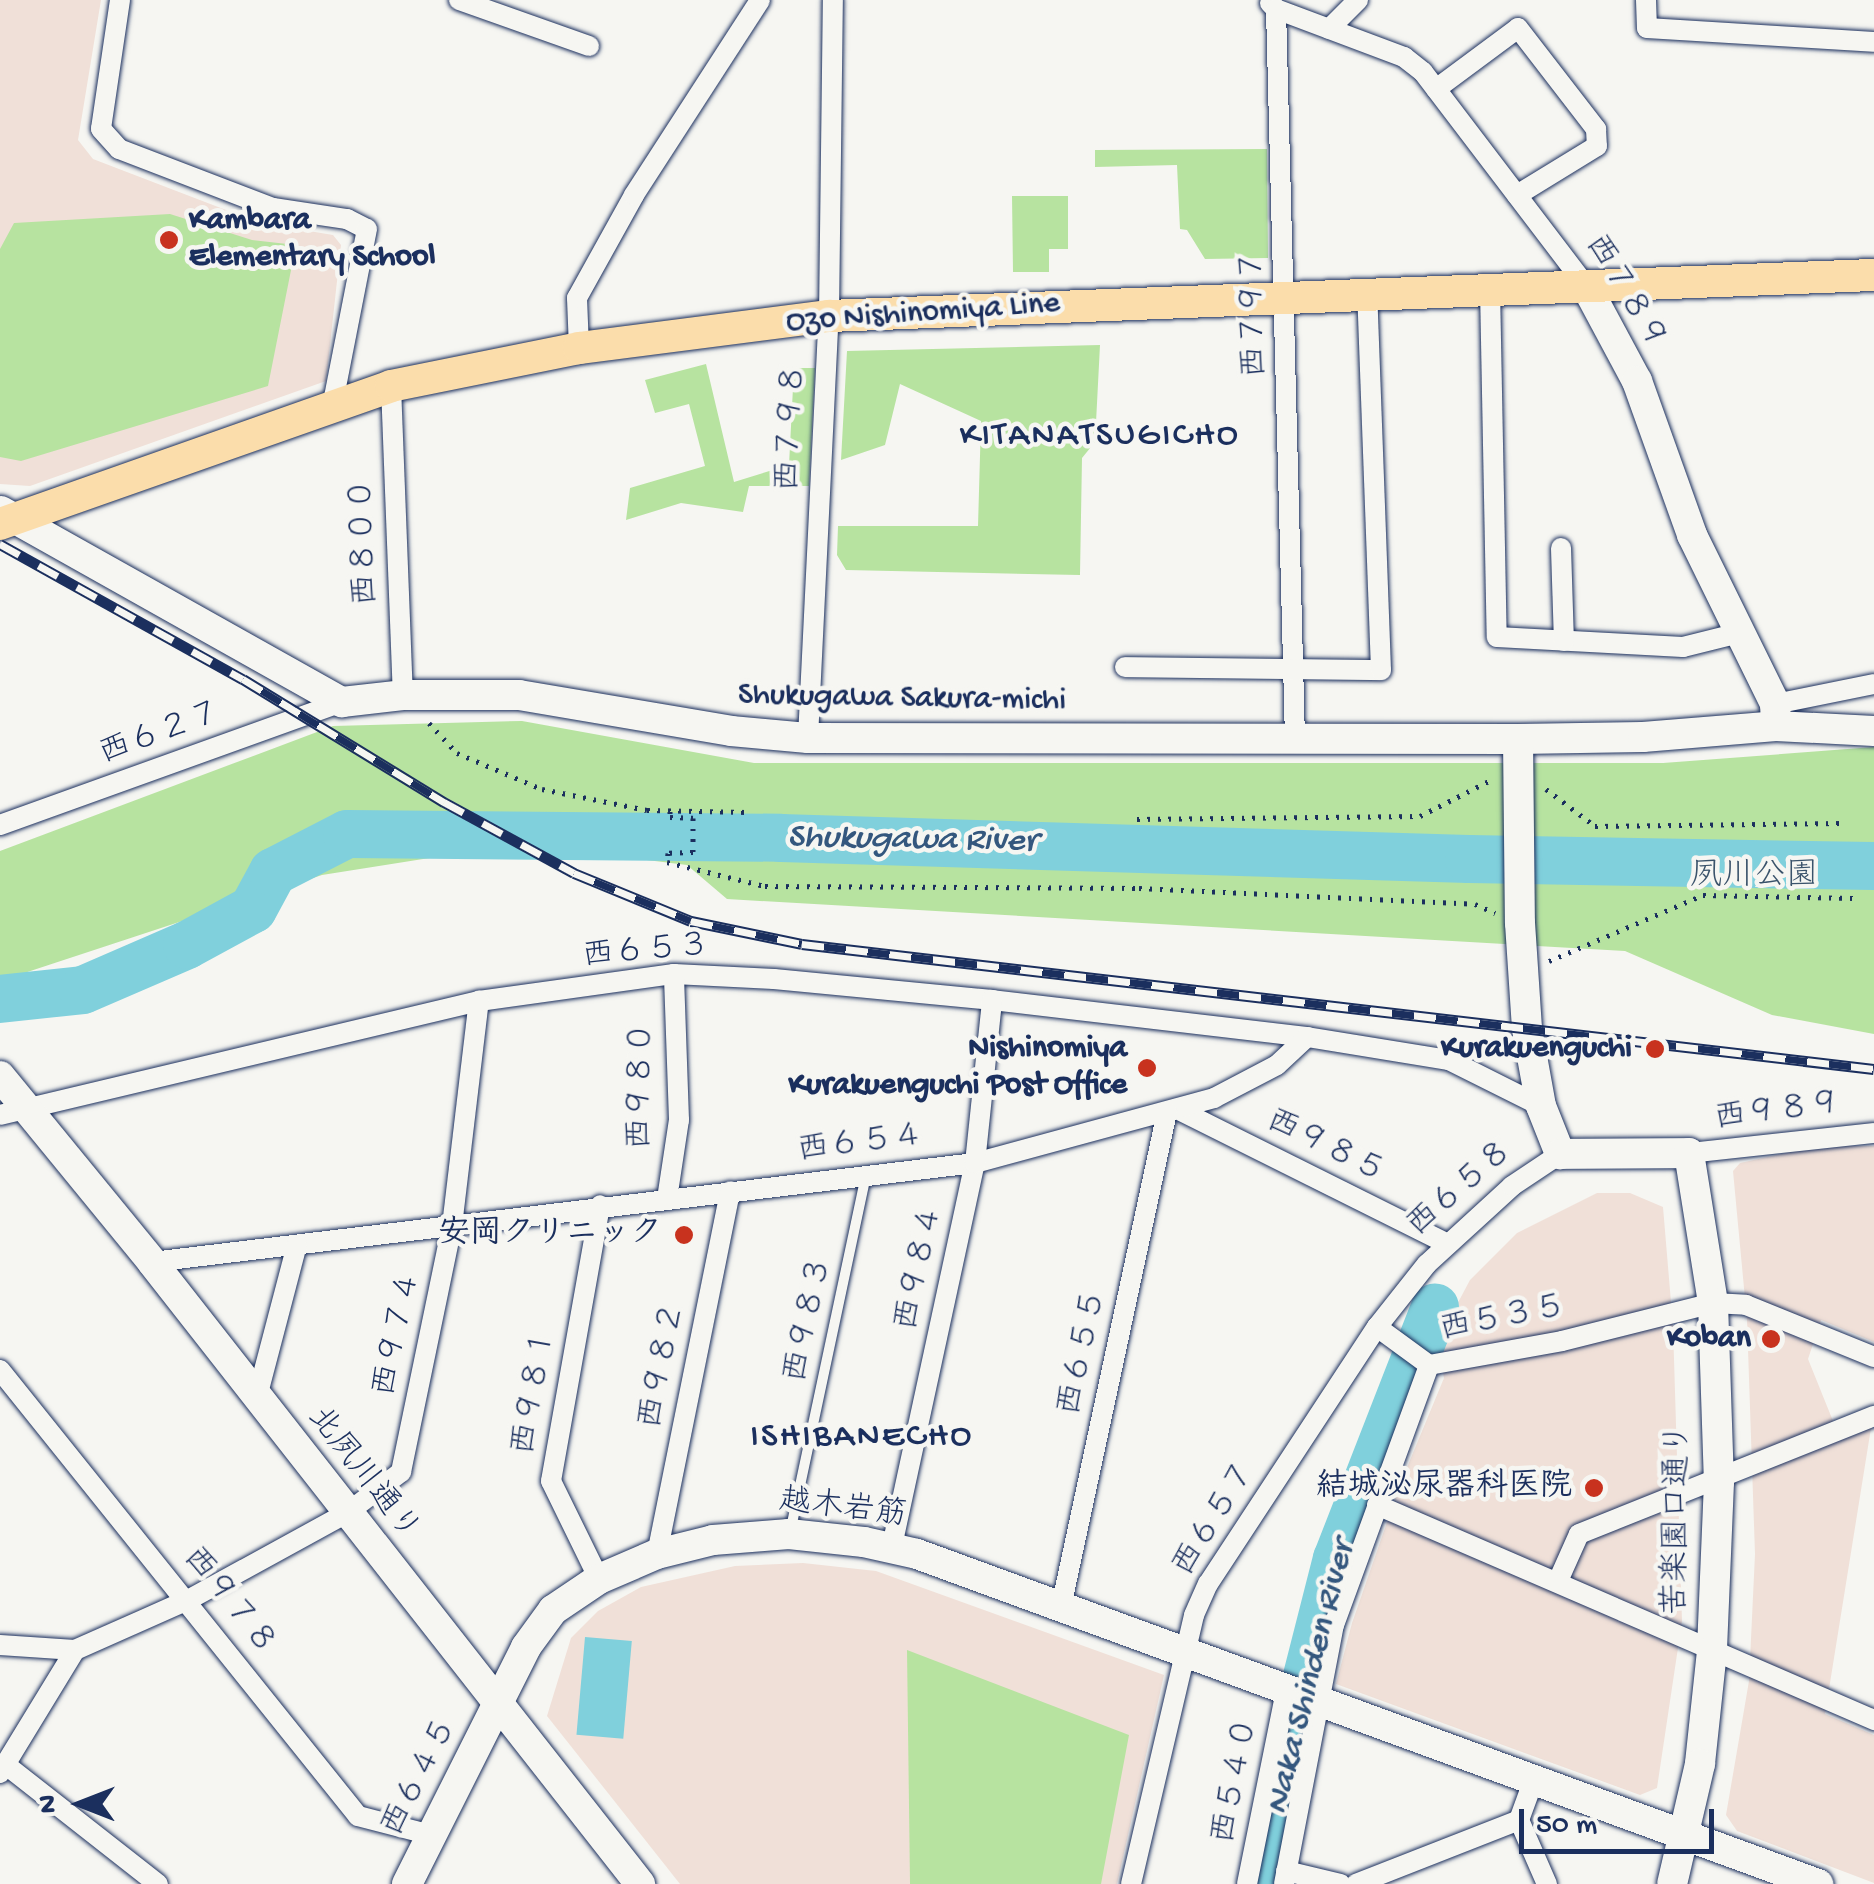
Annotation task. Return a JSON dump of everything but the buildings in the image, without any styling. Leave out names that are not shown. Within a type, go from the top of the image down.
[{"type":"main road","name":"Ozo Nishinomiya Line","points":[[5,518],[391,386],[579,348],[829,316],[1874,274]]},
{"type":"street","points":[[120,0],[101,129],[119,149],[274,208],[347,218],[367,229],[332,408]]},
{"type":"street","points":[[458,0],[589,46]]},
{"type":"street","points":[[579,348],[577,298],[634,194],[760,0]]},
{"type":"street","name":"西７９８","points":[[808,738],[829,316],[833,0]]},
{"type":"street","points":[[1329,29],[1358,0]]},
{"type":"street","points":[[1646,0],[1648,28],[1874,42]]},
{"type":"street","name":"西７８９","points":[[1272,4],[1404,58],[1436,88],[1586,286],[1636,381],[1692,534],[1742,632],[1776,715]]},
{"type":"street","name":"西７９７","points":[[1272,4],[1287,295],[1296,739]]},
{"type":"street","points":[[1436,88],[1518,28],[1596,130],[1597,146],[1517,195]]},
{"type":"street","points":[[1490,288],[1497,637],[1684,647],[1742,632]]},
{"type":"street","points":[[1125,667],[1380,670],[1367,292]]},
{"type":"street","name":"西８００","points":[[391,386],[403,696]]},
{"type":"street","points":[[5,518],[342,702]]},
{"type":"street","points":[[1561,548],[1564,641]]},
{"type":"street","points":[[1776,715],[1874,684]]},
{"type":"street","name":"Shukugawa Sakura-michi","points":[[342,702],[403,696],[519,696],[712,728],[808,738],[1518,740],[1643,737],[1776,715],[1874,731]]},
{"type":"street","name":"西６２７","points":[[0,825],[342,702]]},
{"type":"street","name":"西６５８","points":[[1377,1326],[1446,1244],[1512,1186],[1560,1154],[1541,1106],[1528,1042],[1520,918],[1518,740]]},
{"type":"street","name":"西６５３","points":[[14,1112],[479,1001],[674,974],[774,979],[992,1000],[1307,1037]]},
{"type":"street","name":"西９８０","points":[[668,1199],[679,1120],[674,974]]},
{"type":"street","name":"西９８４","points":[[892,1546],[975,1162],[992,1000]]},
{"type":"street","name":"西９７４","points":[[0,1645],[75,1650],[188,1600],[347,1513],[401,1472],[452,1226],[479,1001]]},
{"type":"street","points":[[1307,1037],[1449,1060],[1541,1106]]},
{"type":"street","name":"西６５４","points":[[152,1262],[975,1162],[1214,1098],[1277,1066],[1307,1037]]},
{"type":"street","name":"北夙川通り","points":[[0,1076],[14,1112],[152,1262],[640,1884]]},
{"type":"street","name":"西９８５","points":[[1172,1110],[1446,1244]]},
{"type":"street","name":"西６５５","points":[[1061,1607],[1172,1110]]},
{"type":"street","name":"西９８９","points":[[1689,1153],[1874,1133]]},
{"type":"street","points":[[1560,1154],[1689,1153]]},
{"type":"street","name":"苦楽園口通り","points":[[1672,1884],[1700,1764],[1712,1652],[1719,1482],[1714,1303],[1689,1153]]},
{"type":"street","name":"西９８２","points":[[656,1554],[730,1191]]},
{"type":"street","name":"西９８１","points":[[599,1579],[551,1481],[600,1205]]},
{"type":"street","points":[[257,1397],[297,1244]]},
{"type":"street","name":"西５３５","points":[[1285,1877],[1334,1624],[1425,1362],[1562,1341],[1714,1303],[1746,1305],[1874,1358]]},
{"type":"street","points":[[1377,1326],[1425,1362]]},
{"type":"street","name":"西６５７","points":[[1131,1884],[1184,1654],[1208,1584],[1377,1326]]},
{"type":"street","name":"西９７８","points":[[0,1370],[358,1816],[431,1835]]},
{"type":"street","points":[[1558,1581],[1579,1534],[1719,1482],[1874,1416]]},
{"type":"street","points":[[1378,1504],[1874,1720]]},
{"type":"street","name":"越木岩筋","points":[[498,1704],[538,1628],[553,1610],[599,1579],[656,1554],[712,1540],[790,1534],[892,1546],[1320,1702]]},
{"type":"street","points":[[75,1650],[3,1769],[158,1884]]},
{"type":"street","name":"西５４０","points":[[1247,1884],[1286,1690]]},
{"type":"street","points":[[1320,1702],[1818,1884]]},
{"type":"street","name":"西６４５","points":[[407,1884],[498,1704]]},
{"type":"street","points":[[1534,1779],[1519,1820],[1547,1884]]},
{"type":"street","points":[[1356,1884],[1519,1820]]},
{"type":"street","points":[[1285,1877],[1340,1884]]},
{"type":"lane","name":"西９８３","points":[[790,1534],[866,1175]]},
{"type":"path","points":[[403,696],[456,753],[542,789],[648,810],[747,812]]},
{"type":"path","points":[[670,811],[670,817],[693,818],[693,852],[668,853],[666,862],[765,886],[1238,892],[1475,904],[1520,918]]},
{"type":"path","points":[[1523,973],[1702,895],[1853,898]]},
{"type":"shaded area","name":"Kambara Elementary School","points":[[0,0],[101,0],[78,140],[93,159],[260,223],[333,235],[341,245],[326,381],[30,486],[0,484]]},
{"type":"shaded area","points":[[1818,1146],[1874,1146],[1874,1342],[1821,1320],[1808,1359],[1833,1421],[1871,1428],[1825,1714],[1874,1735],[1874,1883],[1737,1831],[1726,1815],[1749,1681],[1755,1554],[1747,1320],[1733,1171],[1740,1163]]},
{"type":"shaded area","points":[[1597,1193],[1630,1193],[1663,1207],[1673,1326],[1682,1621],[1657,1788],[1640,1795],[1336,1684],[1352,1623],[1401,1482],[1444,1378],[1437,1342],[1470,1280],[1517,1233]]},
{"type":"shaded area","points":[[803,1563],[876,1571],[1164,1675],[1117,1884],[680,1884],[547,1716],[571,1638],[598,1611],[641,1587],[735,1566]]},
{"type":"green space","points":[[1267,149],[1268,258],[1205,259],[1187,230],[1180,229],[1177,165],[1095,167],[1095,150]]},
{"type":"green space","points":[[1012,196],[1068,196],[1068,249],[1049,249],[1049,272],[1013,272]]},
{"type":"green space","points":[[170,214],[252,240],[296,245],[268,386],[21,461],[0,457],[0,249],[14,223]]},
{"type":"green space","points":[[1100,345],[1095,442],[1082,458],[1080,575],[846,570],[837,555],[838,526],[978,526],[981,421],[900,384],[885,445],[841,460],[847,351]]},
{"type":"green space","points":[[706,364],[734,482],[789,465],[794,368],[815,368],[809,486],[749,486],[743,512],[681,503],[626,520],[630,488],[705,466],[689,404],[655,413],[645,380]]},
{"type":"green space","name":"夙川公園","points":[[522,721],[754,763],[1663,763],[1874,747],[1874,1034],[1772,1015],[1625,951],[727,899],[687,865],[518,844],[322,875],[0,981],[0,851],[333,726]]},
{"type":"green space","points":[[907,1650],[1129,1735],[1101,1884],[910,1884]]},
{"type":"water","points":[[585,1637],[632,1641],[623,1739],[576,1735]]},
{"type":"waterway","name":"Shukugawa River","points":[[0,999],[83,990],[187,945],[253,909],[273,872],[347,834],[781,838],[1469,859],[1874,866]]},
{"type":"waterway","name":"Naka Shinden River","points":[[1264,1884],[1291,1739],[1337,1559],[1435,1307]]},
{"type":"railway","points":[[0,544],[243,679],[444,802],[574,873],[691,921],[802,944],[1874,1069]]},
{"type":"place","name":"Kambara Elementary School","points":[[169,240]]},
{"type":"place","name":"Kurakuenguchi","points":[[1655,1049]]},
{"type":"place","name":"Nishinomiya Kurakuenguchi Post Office","points":[[1147,1068]]},
{"type":"place","name":"安岡クリニック","points":[[684,1235]]},
{"type":"place","name":"Koban","points":[[1771,1339]]},
{"type":"place","name":"結城泌尿器科医院","points":[[1594,1488]]},
{"type":"district","name":"KITANATSUGICHO","points":[[1100,437]]},
{"type":"district","name":"ISHIBANECHO","points":[[862,1438]]}]
